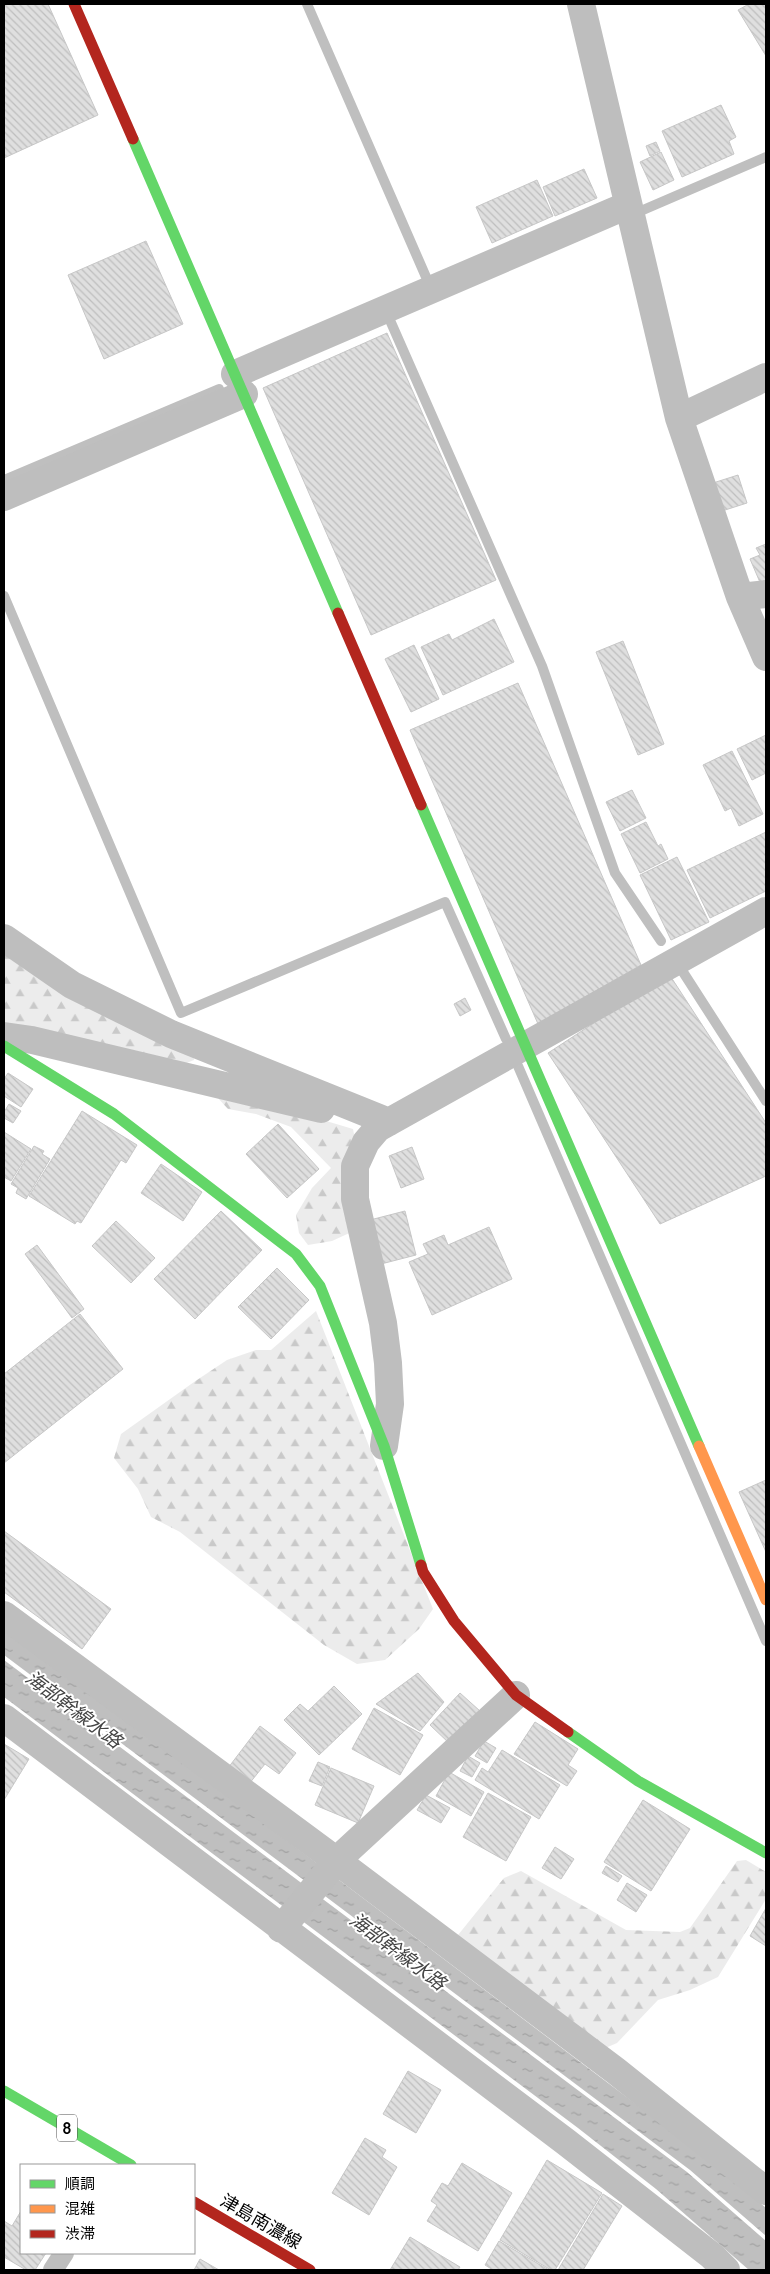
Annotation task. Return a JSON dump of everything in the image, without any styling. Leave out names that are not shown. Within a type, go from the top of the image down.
[{"type":"street","points":[[74,4],[766,1600]]},
{"type":"street","points":[[581,4],[679,418],[753,595],[766,657]]},
{"type":"street","points":[[4,497],[240,384],[628,205]]},
{"type":"street","points":[[679,418],[766,377]]},
{"type":"street","points":[[384,1446],[390,1404],[388,1363],[383,1323],[355,1199],[355,1166],[366,1142],[378,1128],[766,911]]},
{"type":"street","points":[[4,938],[72,984],[171,1034],[389,1122]]},
{"type":"street","points":[[4,1036],[32,1040],[291,1102],[389,1122]]},
{"type":"street","points":[[4,1046],[114,1114],[296,1254],[320,1286],[384,1446],[423,1572],[454,1621],[516,1695],[638,1781],[766,1853]]},
{"type":"street","points":[[4,1615],[333,1864],[608,2065],[766,2191]]},
{"type":"street","points":[[285,1923],[333,1864],[516,1695]]},
{"type":"street","points":[[4,1718],[285,1923],[704,2250],[726,2270]]},
{"type":"street","name":"8","points":[[4,2091],[124,2163]]},
{"type":"street","name":"津島南濃線","points":[[195,2203],[310,2270]]},
{"type":"lane","points":[[53,2270],[63,2254]]},
{"type":"green space","points":[[4,949],[193,1052],[194,1060],[184,1064],[4,1028]]},
{"type":"green space","points":[[226,1091],[353,1129],[356,1144],[356,1230],[332,1241],[308,1245],[299,1233],[296,1215],[312,1188],[331,1168],[291,1127],[256,1114],[228,1109],[216,1096]]},
{"type":"green space","points":[[316,1311],[433,1609],[419,1629],[385,1660],[357,1664],[324,1645],[180,1532],[151,1517],[138,1489],[114,1458],[121,1434],[227,1360],[256,1350],[271,1350]]},
{"type":"green space","points":[[746,1860],[766,1872],[766,1899],[718,1977],[690,1990],[658,2000],[617,2043],[603,2049],[454,1940],[504,1878],[521,1871],[626,1930],[680,1932],[690,1928],[737,1861]]},
{"type":"water","points":[[4,1627],[710,2160],[766,2208],[766,2236],[690,2170],[4,1655]]},
{"type":"water","points":[[4,1660],[687,2172],[766,2241],[766,2270],[749,2270],[656,2189],[578,2128],[4,1697]]},
{"type":"building","points":[[4,4],[48,4],[98,115],[4,158]]},
{"type":"building","points":[[749,4],[764,4],[766,7],[766,56],[738,10]]},
{"type":"building","points":[[721,105],[736,137],[729,141],[734,154],[682,177],[662,131]]},
{"type":"building","points":[[656,142],[660,151],[650,156],[646,146]]},
{"type":"building","points":[[661,152],[674,180],[653,190],[640,162]]},
{"type":"building","points":[[584,169],[597,198],[555,216],[543,187]]},
{"type":"building","points":[[537,180],[553,216],[492,243],[476,207]]},
{"type":"building","points":[[146,241],[183,324],[104,359],[68,275]]},
{"type":"building","points":[[387,333],[496,580],[371,635],[263,388]]},
{"type":"building","points":[[738,475],[747,503],[722,511],[713,483]]},
{"type":"building","points":[[766,544],[766,585],[762,587],[750,559],[760,555],[756,548]]},
{"type":"building","points":[[494,619],[514,662],[443,695],[421,647],[449,634],[452,640]]},
{"type":"building","points":[[623,641],[664,744],[638,755],[596,652]]},
{"type":"building","points":[[414,645],[439,699],[411,712],[385,659]]},
{"type":"building","points":[[518,683],[641,965],[538,1024],[410,730]]},
{"type":"building","points":[[766,735],[766,773],[752,780],[737,749]]},
{"type":"building","points":[[732,751],[763,814],[739,826],[731,808],[725,811],[703,765]]},
{"type":"building","points":[[632,790],[646,818],[620,831],[606,802]]},
{"type":"building","points":[[646,822],[658,846],[661,844],[668,859],[640,873],[621,834]]},
{"type":"building","points":[[766,832],[766,891],[710,918],[687,870]]},
{"type":"building","points":[[677,857],[709,922],[671,940],[640,875]]},
{"type":"building","points":[[669,974],[766,1123],[766,1176],[660,1224],[548,1053]]},
{"type":"building","points":[[465,998],[471,1010],[460,1016],[454,1004]]},
{"type":"building","points":[[8,1073],[33,1089],[21,1107],[4,1096],[4,1079]]},
{"type":"building","points":[[9,1104],[21,1111],[13,1123],[4,1118],[4,1112]]},
{"type":"building","points":[[82,1111],[137,1145],[126,1163],[121,1160],[81,1223],[77,1221],[75,1224],[29,1196]]},
{"type":"building","points":[[278,1124],[319,1169],[287,1198],[246,1154]]},
{"type":"building","points":[[4,1132],[31,1149],[11,1181],[4,1177]]},
{"type":"building","points":[[34,1146],[44,1151],[42,1154],[50,1159],[26,1199],[16,1193],[18,1188],[11,1184]]},
{"type":"building","points":[[412,1147],[424,1179],[401,1188],[389,1156]]},
{"type":"building","points":[[161,1164],[202,1192],[183,1221],[141,1193]]},
{"type":"building","points":[[221,1211],[262,1250],[195,1319],[154,1279]]},
{"type":"building","points":[[405,1211],[416,1255],[381,1264],[370,1220]]},
{"type":"building","points":[[116,1221],[155,1258],[131,1283],[92,1246]]},
{"type":"building","points":[[489,1227],[512,1279],[432,1315],[409,1262],[428,1254],[423,1244],[444,1235],[448,1245]]},
{"type":"building","points":[[37,1245],[84,1309],[72,1318],[25,1254]]},
{"type":"building","points":[[277,1268],[309,1300],[271,1339],[238,1307]]},
{"type":"building","points":[[80,1314],[123,1369],[4,1463],[4,1374]]},
{"type":"building","points":[[766,1480],[766,1552],[739,1492]]},
{"type":"building","points":[[4,1531],[111,1609],[82,1649],[4,1592]]},
{"type":"building","points":[[418,1673],[444,1702],[420,1731],[376,1704]]},
{"type":"building","points":[[334,1686],[362,1714],[319,1755],[284,1720],[300,1704],[308,1711]]},
{"type":"building","points":[[460,1693],[480,1711],[450,1744],[430,1725]]},
{"type":"building","points":[[374,1708],[423,1735],[400,1775],[352,1749]]},
{"type":"building","points":[[535,1722],[578,1749],[568,1765],[577,1771],[567,1786],[514,1754]]},
{"type":"building","points":[[260,1726],[296,1753],[279,1774],[265,1764],[249,1784],[228,1768]]},
{"type":"building","points":[[484,1741],[496,1748],[487,1763],[475,1756]]},
{"type":"building","points":[[4,1744],[29,1759],[4,1800]]},
{"type":"building","points":[[502,1750],[560,1785],[539,1819],[475,1780],[482,1768],[488,1772]]},
{"type":"building","points":[[468,1756],[480,1763],[472,1777],[460,1771]]},
{"type":"building","points":[[318,1762],[330,1767],[322,1786],[309,1781]]},
{"type":"building","points":[[331,1768],[374,1786],[358,1823],[315,1805]]},
{"type":"building","points":[[449,1772],[484,1792],[471,1816],[436,1796]]},
{"type":"building","points":[[488,1793],[531,1817],[506,1861],[463,1837]]},
{"type":"building","points":[[426,1795],[450,1808],[441,1823],[417,1810]]},
{"type":"building","points":[[643,1800],[690,1829],[651,1891],[604,1862]]},
{"type":"building","points":[[555,1847],[574,1859],[561,1879],[542,1868]]},
{"type":"building","points":[[606,1866],[622,1876],[618,1882],[602,1873]]},
{"type":"building","points":[[627,1883],[647,1895],[636,1912],[617,1900]]},
{"type":"building","points":[[766,1908],[766,1946],[750,1936]]},
{"type":"building","points":[[408,2071],[441,2090],[416,2133],[383,2114]]},
{"type":"building","points":[[365,2138],[386,2150],[382,2157],[397,2167],[369,2215],[332,2193]]},
{"type":"building","points":[[547,2160],[602,2193],[555,2270],[551,2270],[500,2240]]},
{"type":"building","points":[[462,2163],[512,2193],[478,2251],[427,2221],[437,2205],[431,2201],[442,2183],[448,2186]]},
{"type":"building","points":[[603,2194],[622,2206],[583,2270],[558,2270]]},
{"type":"building","points":[[20,2213],[20,2254],[45,2254],[35,2270],[26,2270],[4,2257],[4,2221],[12,2226]]},
{"type":"building","points":[[410,2237],[460,2267],[458,2270],[390,2270]]},
{"type":"building","points":[[499,2241],[549,2270],[493,2270],[485,2265]]},
{"type":"building","points":[[200,2259],[219,2270],[194,2270]]},
{"type":"waterway","points":[[307,4],[426,277]]},
{"type":"waterway","points":[[643,210],[766,157]]},
{"type":"waterway","points":[[389,318],[542,666],[615,873],[661,941]]},
{"type":"waterway","points":[[4,480],[219,389]]},
{"type":"waterway","points":[[4,596],[181,1013],[445,902],[506,1039]]},
{"type":"waterway","points":[[683,972],[766,1101]]},
{"type":"waterway","points":[[518,1066],[766,1641]]},
{"type":"traffic: fast","points":[[133,139],[338,613]]},
{"type":"traffic: fast","points":[[421,805],[699,1446]]},
{"type":"traffic: fast","points":[[4,1046],[114,1114],[296,1254],[320,1286],[384,1446],[421,1565]]},
{"type":"traffic: fast","points":[[568,1732],[638,1781],[766,1853]]},
{"type":"traffic: fast","points":[[4,2091],[129,2164]]},
{"type":"traffic: slow","points":[[699,1446],[766,1600]]},
{"type":"traffic: jam","points":[[74,4],[133,139]]},
{"type":"traffic: jam","points":[[338,613],[421,805]]},
{"type":"traffic: jam","points":[[421,1565],[423,1572],[454,1621],[516,1695],[568,1732]]},
{"type":"traffic: jam","points":[[195,2203],[310,2270]]},
{"type":"water label","name":"海部幹線水路","points":[[74,1709]]},
{"type":"water label","name":"海部幹線水路","points":[[398,1951]]}]
